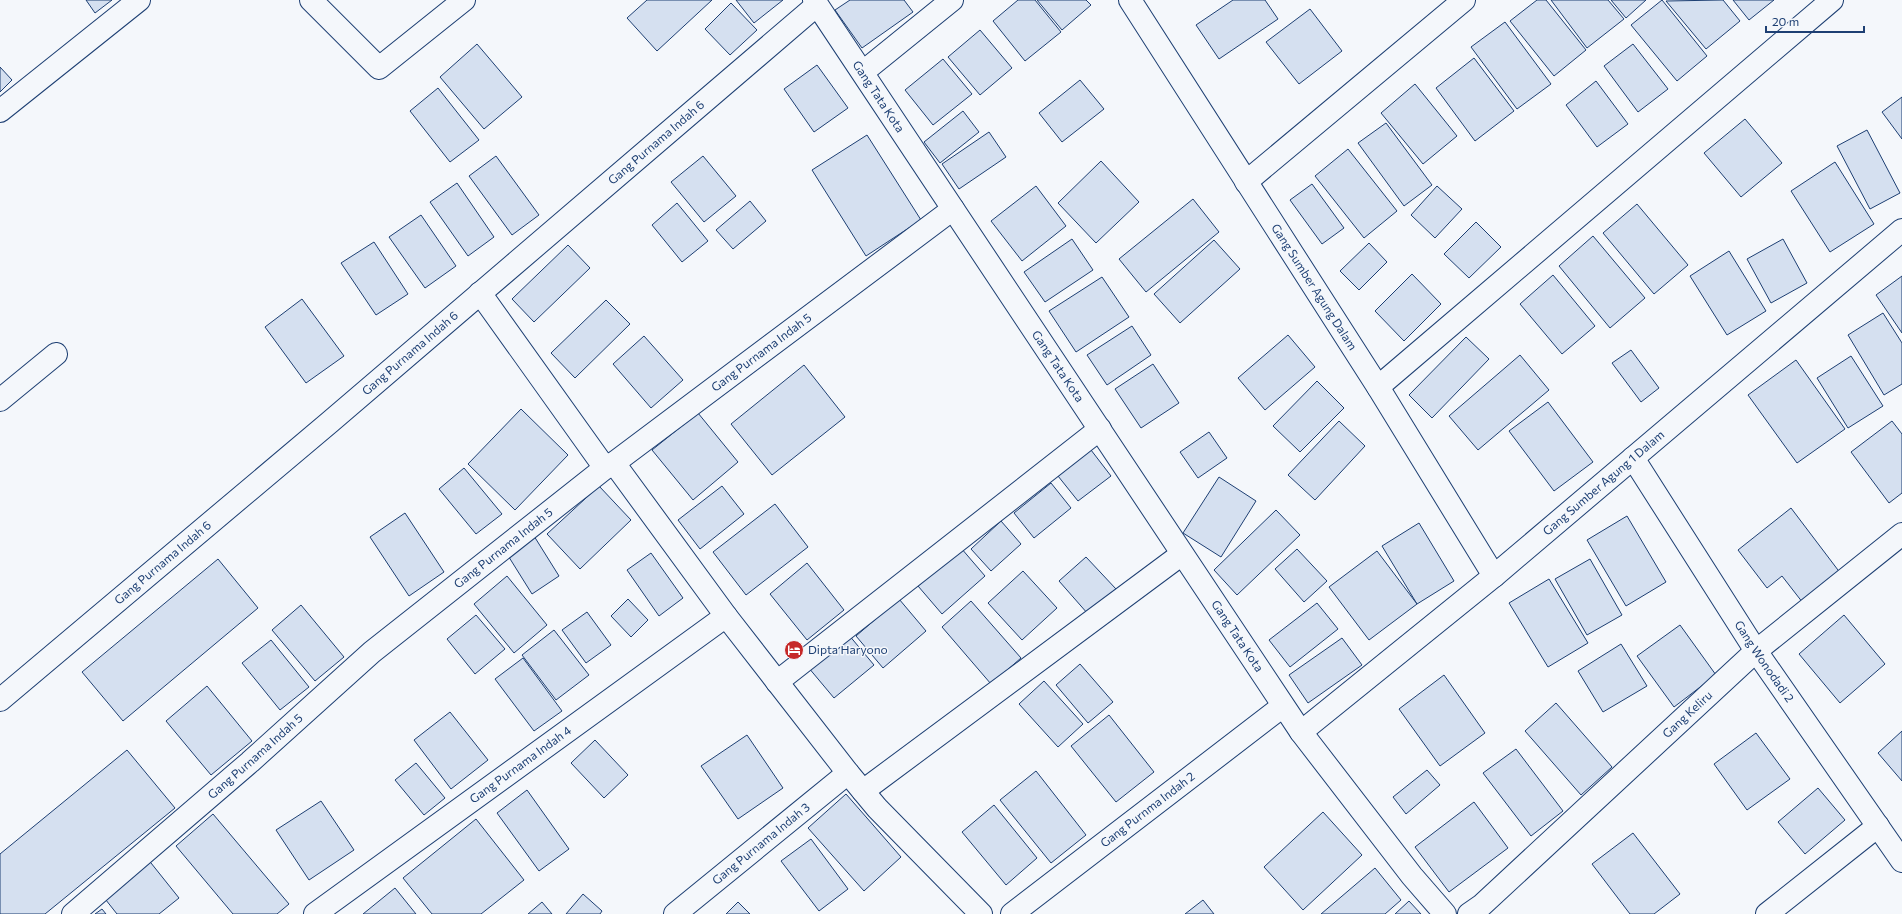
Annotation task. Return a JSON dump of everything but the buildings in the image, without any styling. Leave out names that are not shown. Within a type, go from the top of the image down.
[{"type":"street","points":[[0,111],[139,0]]},
{"type":"street","points":[[312,0],[379,68],[464,0]]},
{"type":"street","points":[[863,72],[952,0]]},
{"type":"street","name":"Gang Sumber Agung Dalam","points":[[1130,0],[1378,387],[1494,576]]},
{"type":"street","points":[[1246,182],[1464,0]]},
{"type":"street","points":[[1378,387],[1832,0]]},
{"type":"street","name":"Gang Tata Kota","points":[[816,2],[1283,706],[1301,732],[1412,876],[1445,914]]},
{"type":"street","name":"Gang Purnama Indah 6","points":[[0,700],[480,293],[816,2]]},
{"type":"street","name":"Gang Purnama Indah 5","points":[[73,914],[250,762],[372,652],[609,466],[953,209]]},
{"type":"street","name":"Gang Sumber Agung 1 Dalam","points":[[1301,732],[1494,576],[1902,230]]},
{"type":"street","points":[[480,293],[609,466],[848,773],[877,808],[981,914]]},
{"type":"street","points":[[0,400],[56,354]]},
{"type":"street","points":[[777,682],[1100,429]]},
{"type":"street","name":"Gang Wonodadi 2","points":[[1633,458],[1756,651],[1902,860]]},
{"type":"street","name":"Gang Keliru","points":[[1476,910],[1756,651],[1902,534]]},
{"type":"street","points":[[863,791],[1182,554]]},
{"type":"street","name":"Gang Purnama Indah 4","points":[[315,914],[726,616]]},
{"type":"street","name":"Gang Purnma Indah 2","points":[[1012,914],[1283,706]]},
{"type":"street","name":"Gang Purnama Indah 3","points":[[674,914],[848,773]]},
{"type":"street","points":[[1767,914],[1878,826]]},
{"type":"place","name":"Dipta Haryono","points":[[794,650]]}]
